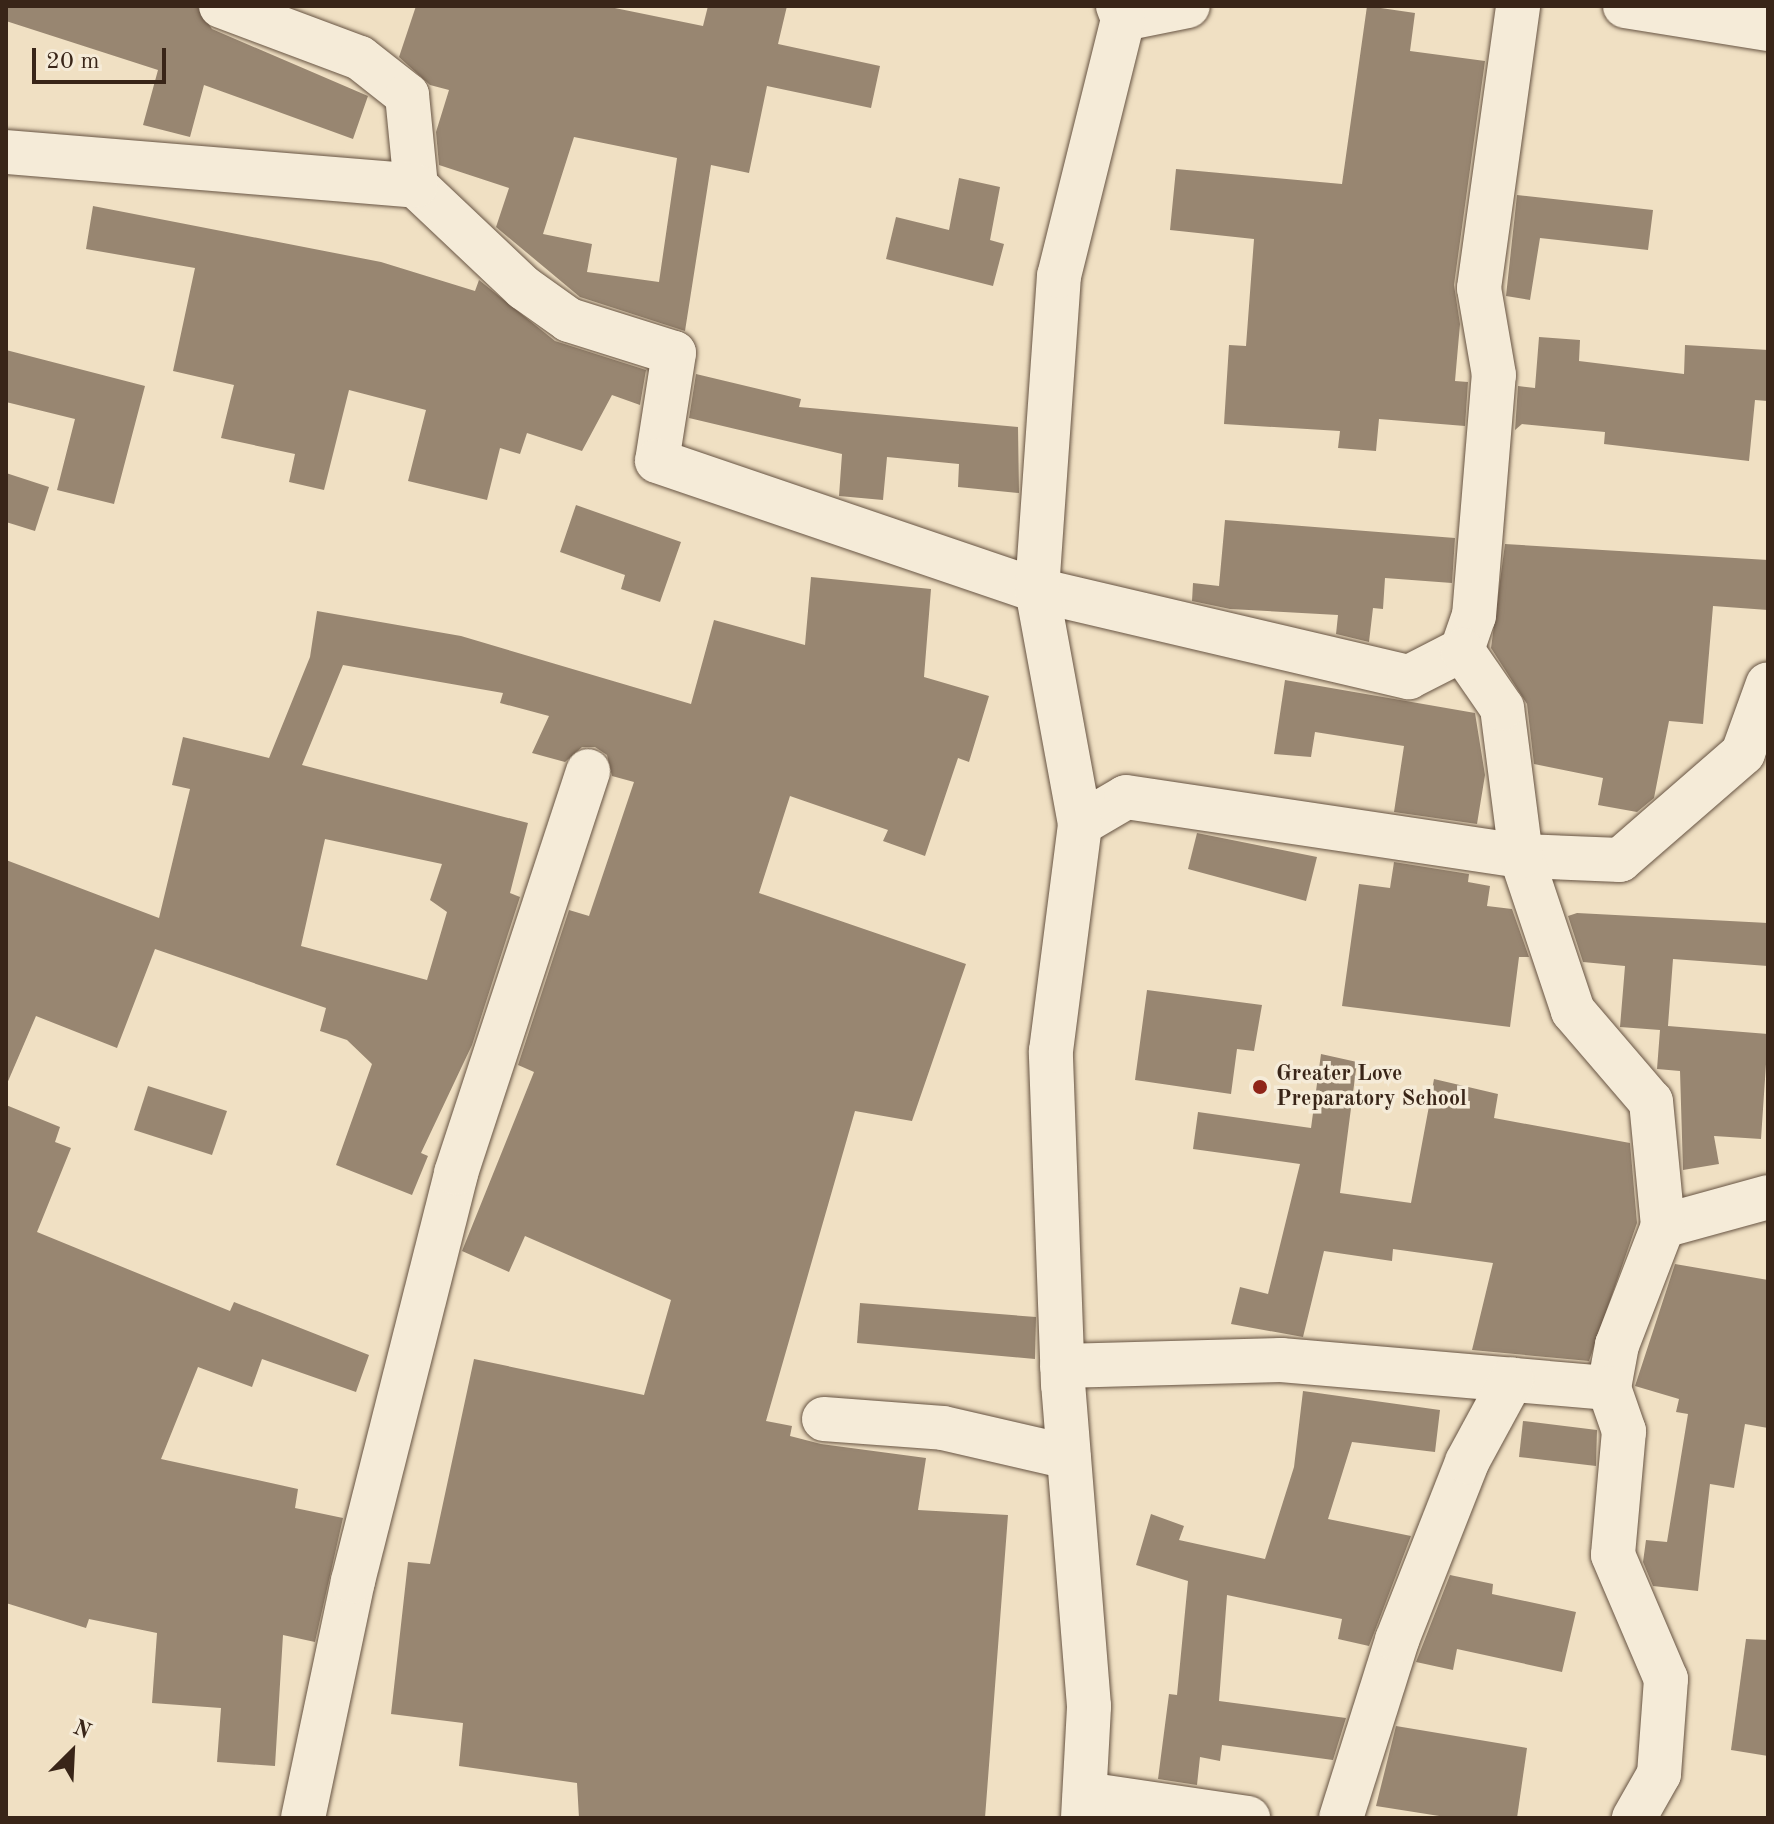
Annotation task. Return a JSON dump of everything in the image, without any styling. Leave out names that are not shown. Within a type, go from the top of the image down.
[{"type":"street","points":[[221,6],[360,58],[407,95],[416,186]]},
{"type":"street","points":[[1188,6],[1121,12],[1059,276],[1037,590],[1080,824],[1051,1051],[1062,1366],[1089,1706],[1084,1806],[1248,1818]]},
{"type":"street","points":[[6,152],[416,186],[524,288],[569,320],[674,353],[657,461],[1037,590],[1409,677],[1462,650],[1474,616],[1494,375],[1479,288],[1518,6]]},
{"type":"street","points":[[1625,6],[1768,29]]},
{"type":"street","points":[[1462,650],[1502,708],[1521,856],[1573,1011],[1651,1102],[1663,1226],[1617,1345],[1609,1388],[1624,1431],[1613,1555],[1666,1679],[1659,1774],[1634,1818]]},
{"type":"street","points":[[1080,824],[1126,797],[1521,856],[1620,860],[1743,753],[1768,684]]},
{"type":"street","points":[[303,1818],[353,1581],[456,1173],[588,771]]},
{"type":"street","points":[[1663,1226],[1768,1197]]},
{"type":"street","points":[[1062,1366],[1281,1360],[1609,1388]]},
{"type":"street","points":[[1341,1818],[1397,1640],[1467,1462],[1512,1379]]},
{"type":"street","points":[[824,1419],[943,1428],[1069,1457]]},
{"type":"building","points":[[6,6],[197,6],[212,29],[368,96],[353,139],[204,85],[190,137],[143,125],[158,70],[6,21]]},
{"type":"building","points":[[416,6],[605,6],[703,26],[708,6],[787,6],[778,44],[880,66],[871,108],[767,86],[749,173],[711,165],[685,331],[580,297],[496,227],[509,188],[439,165],[436,132],[449,90],[430,85],[399,57]],"holes":[[[574,137],[677,158],[659,282],[587,272],[592,244],[543,234]]]},
{"type":"building","points":[[1367,6],[1415,13],[1410,51],[1485,61],[1454,285],[1460,324],[1455,381],[1468,382],[1465,426],[1379,419],[1376,451],[1338,448],[1340,431],[1224,424],[1229,345],[1246,346],[1254,239],[1170,230],[1176,169],[1342,184]]},
{"type":"building","points":[[959,178],[1000,187],[990,240],[1004,244],[993,286],[886,259],[896,217],[949,230]]},
{"type":"building","points":[[1517,195],[1653,210],[1648,250],[1540,238],[1530,300],[1506,296]]},
{"type":"building","points":[[93,206],[381,262],[475,291],[479,280],[555,341],[646,370],[640,405],[612,395],[582,451],[527,433],[520,454],[500,448],[487,500],[408,481],[426,410],[349,390],[324,490],[289,482],[295,454],[221,438],[234,385],[173,371],[195,268],[86,249]]},
{"type":"building","points":[[1539,337],[1580,340],[1579,361],[1684,374],[1685,345],[1768,350],[1768,401],[1755,400],[1749,461],[1604,444],[1605,432],[1522,424],[1515,430],[1518,386],[1535,388]]},
{"type":"building","points":[[6,350],[145,386],[114,504],[57,490],[75,419],[6,402]]},
{"type":"building","points":[[696,374],[801,399],[799,407],[1018,427],[1019,493],[958,487],[959,464],[887,457],[883,500],[839,496],[842,454],[689,418]]},
{"type":"building","points":[[6,473],[49,487],[35,531],[6,522]]},
{"type":"building","points":[[576,505],[681,542],[660,602],[621,589],[625,575],[560,552]]},
{"type":"building","points":[[1225,520],[1455,538],[1452,583],[1385,578],[1383,609],[1373,608],[1369,642],[1336,634],[1338,615],[1230,609],[1192,601],[1193,583],[1219,586]]},
{"type":"building","points":[[1505,544],[1768,560],[1768,610],[1713,606],[1703,724],[1669,721],[1654,798],[1637,812],[1598,805],[1603,778],[1534,764],[1527,704],[1491,648]]},
{"type":"building","points":[[811,577],[931,589],[924,677],[989,696],[969,762],[958,758],[925,856],[883,841],[888,830],[790,796],[759,893],[966,964],[912,1121],[855,1111],[766,1421],[792,1426],[790,1436],[821,1444],[926,1458],[918,1510],[1008,1515],[985,1818],[579,1818],[577,1783],[459,1766],[463,1723],[391,1714],[408,1562],[430,1564],[474,1359],[644,1395],[671,1300],[525,1236],[509,1272],[462,1251],[534,1072],[518,1065],[569,910],[589,916],[634,782],[612,776],[607,755],[595,747],[582,747],[565,762],[532,753],[549,716],[500,703],[503,693],[343,665],[302,765],[528,823],[510,893],[520,897],[472,1045],[421,1153],[428,1156],[412,1195],[336,1165],[372,1064],[347,1040],[320,1031],[326,1008],[155,949],[117,1048],[36,1016],[6,1086],[6,860],[159,918],[190,789],[172,785],[183,737],[269,758],[310,657],[317,611],[461,636],[691,704],[714,620],[805,645]],"holes":[[[325,839],[442,864],[430,900],[447,912],[427,980],[301,946]]]},
{"type":"building","points":[[1285,680],[1475,713],[1485,775],[1477,824],[1394,812],[1404,746],[1315,732],[1311,757],[1274,754]]},
{"type":"building","points":[[1197,833],[1317,857],[1306,901],[1188,869]]},
{"type":"building","points":[[1394,862],[1469,874],[1468,882],[1490,886],[1487,906],[1512,909],[1529,957],[1519,957],[1510,1027],[1342,1006],[1359,884],[1390,888]]},
{"type":"building","points":[[1577,913],[1768,923],[1768,966],[1673,959],[1668,1026],[1768,1034],[1761,1139],[1714,1136],[1719,1164],[1683,1170],[1680,1071],[1657,1069],[1660,1030],[1620,1027],[1625,966],[1583,962],[1568,916]]},
{"type":"building","points":[[1147,990],[1262,1005],[1254,1051],[1237,1049],[1231,1094],[1135,1080]]},
{"type":"building","points":[[1321,1054],[1357,1062],[1340,1193],[1411,1203],[1434,1079],[1498,1094],[1494,1118],[1630,1143],[1637,1223],[1589,1361],[1472,1350],[1493,1263],[1393,1249],[1392,1261],[1324,1251],[1303,1337],[1231,1324],[1240,1287],[1268,1294],[1300,1164],[1193,1149],[1198,1112],[1311,1128]]},
{"type":"building","points":[[148,1086],[227,1111],[212,1155],[134,1130]]},
{"type":"building","points":[[6,1105],[60,1127],[55,1142],[71,1148],[37,1232],[230,1311],[234,1302],[369,1355],[356,1392],[262,1359],[252,1387],[198,1367],[161,1459],[298,1489],[295,1508],[343,1518],[315,1642],[283,1635],[275,1766],[217,1762],[221,1708],[152,1703],[157,1633],[89,1619],[86,1628],[6,1603]]},
{"type":"building","points":[[1675,1264],[1768,1280],[1768,1428],[1745,1424],[1734,1488],[1710,1484],[1698,1591],[1653,1586],[1643,1562],[1646,1540],[1667,1542],[1688,1414],[1676,1412],[1679,1399],[1635,1386]]},
{"type":"building","points":[[860,1303],[1036,1317],[1035,1359],[857,1343]]},
{"type":"building","points":[[1303,1391],[1440,1410],[1435,1452],[1352,1442],[1328,1519],[1411,1536],[1369,1646],[1338,1639],[1342,1619],[1227,1595],[1219,1701],[1346,1718],[1333,1760],[1222,1745],[1220,1761],[1200,1757],[1197,1785],[1158,1779],[1169,1694],[1177,1695],[1188,1581],[1136,1565],[1151,1514],[1184,1526],[1179,1540],[1265,1559],[1294,1467]]},
{"type":"building","points":[[1523,1421],[1597,1430],[1596,1466],[1519,1457]]},
{"type":"building","points":[[1450,1575],[1493,1584],[1492,1594],[1576,1612],[1562,1672],[1457,1649],[1453,1670],[1416,1662]]},
{"type":"building","points":[[1746,1639],[1768,1640],[1768,1756],[1731,1750]]},
{"type":"building","points":[[1396,1726],[1527,1748],[1517,1818],[1452,1818],[1376,1806]]},
{"type":"place","name":"Greater Love Preparatory School","points":[[1260,1087]]}]
